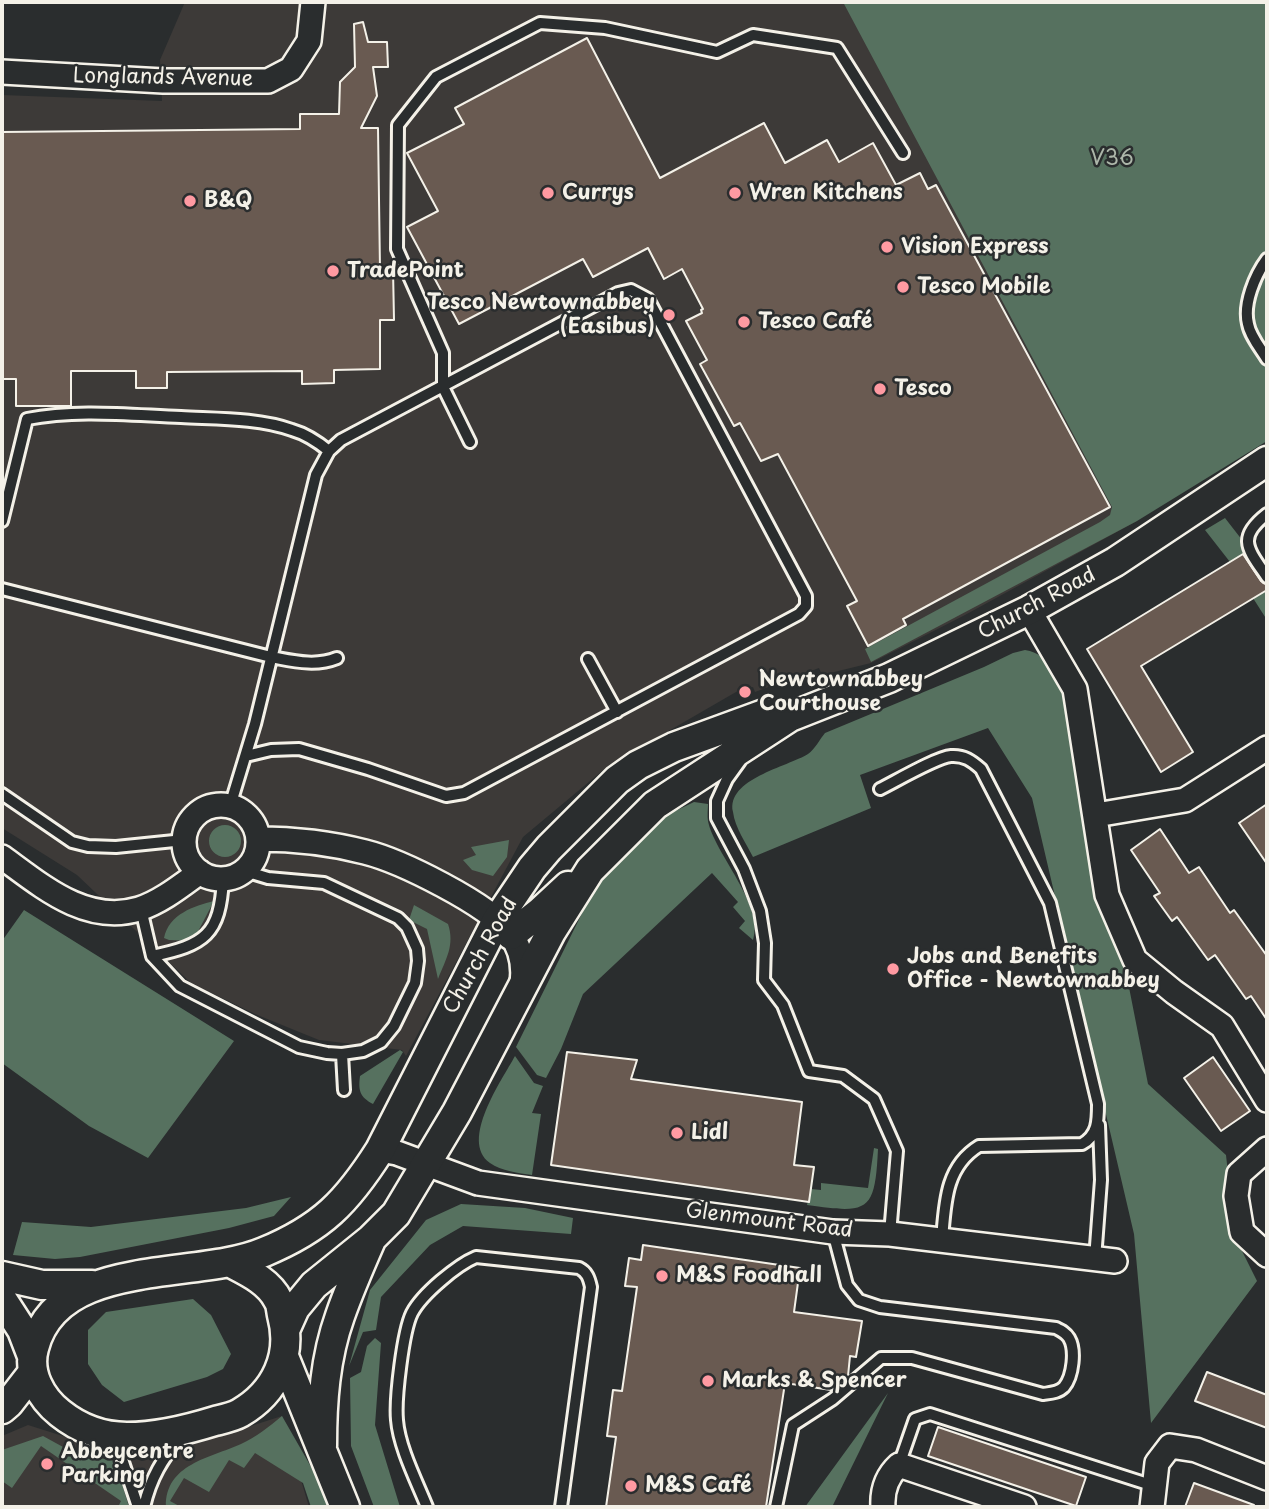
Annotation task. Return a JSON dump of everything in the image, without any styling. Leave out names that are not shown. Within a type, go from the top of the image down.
[{"type":"street","name":"Longlands Avenue","points":[[2,72],[163,81],[268,81],[291,69],[309,41],[313,2]]},
{"type":"street","name":"Church Road","points":[[286,1328],[295,1308],[314,1285],[371,1239],[396,1214],[457,1112],[551,932],[590,870],[655,805],[790,717],[889,678],[1029,610],[1115,562],[1267,461]]},
{"type":"street","points":[[1029,610],[1075,689],[1107,895],[1135,960],[1222,1026],[1267,1100]]},
{"type":"street","name":"Church Road","points":[[229,1262],[262,1253],[306,1232],[324,1219],[358,1185],[504,927],[532,868],[617,780],[638,765],[674,747],[767,713],[790,717]]},
{"type":"street","points":[[1096,816],[1185,800],[1267,748]]},
{"type":"street","points":[[230,806],[241,810],[250,818],[256,828],[257,851],[245,870],[223,879],[211,878],[201,873],[186,853],[186,830],[199,812],[208,807],[230,806]]},
{"type":"street","points":[[258,839],[323,843],[367,852],[442,884],[504,927],[522,960],[524,974],[521,989]]},
{"type":"street","points":[[2,857],[61,899],[90,911],[124,912],[141,909],[201,873]]},
{"type":"street","points":[[504,927],[590,870]]},
{"type":"street","points":[[1267,1149],[1239,1174],[1236,1196],[1242,1232],[1267,1255]]},
{"type":"street","name":"Glenmount Road","points":[[380,1150],[397,1153],[478,1183],[833,1232],[890,1234],[1105,1260]]},
{"type":"street","points":[[322,1446],[323,1403],[334,1336],[371,1239]]},
{"type":"street","points":[[2,1409],[9,1403],[32,1364],[37,1336],[44,1322],[65,1302],[98,1285],[132,1276],[229,1262],[268,1286],[279,1300],[286,1328],[285,1359],[345,1507]]},
{"type":"street","points":[[2,1276],[43,1285],[98,1285]]},
{"type":"street","points":[[2,1299],[22,1330],[41,1392],[54,1408],[75,1425],[112,1437],[148,1437],[185,1431],[239,1414],[268,1392],[285,1359]]},
{"type":"street","points":[[1153,1496],[1157,1463],[1170,1446],[1196,1450],[1267,1478]]},
{"type":"street","points":[[883,1507],[882,1493],[892,1471],[899,1465],[1024,1507]]},
{"type":"lane","points":[[470,442],[443,387],[443,353],[397,249],[398,125],[436,77],[540,23],[604,28],[717,52],[753,35],[836,48],[903,153]]},
{"type":"lane","points":[[1267,260],[1247,304],[1248,326],[1267,359]]},
{"type":"lane","points":[[230,806],[246,756],[316,475],[329,451],[341,440],[618,293],[631,290],[648,299],[806,596],[806,606],[799,614],[464,793],[446,796],[299,749],[271,750],[246,756]]},
{"type":"lane","points":[[2,522],[27,419],[54,414],[119,414],[249,422],[293,430],[329,451]]},
{"type":"lane","points":[[1267,514],[1254,524],[1248,535],[1248,549],[1267,577]]},
{"type":"lane","points":[[2,589],[271,657],[310,663],[327,663],[337,658]]},
{"type":"lane","points":[[588,659],[617,712]]},
{"type":"lane","points":[[752,744],[727,779],[717,802],[717,818],[744,869],[760,911],[765,943],[764,981],[783,1005],[809,1071],[843,1076],[874,1100],[897,1151],[890,1234]]},
{"type":"lane","points":[[880,789],[948,756],[961,756],[972,761],[981,769],[1050,903],[1098,1104],[1105,1260]]},
{"type":"lane","points":[[2,794],[72,842],[88,846],[116,847],[184,840]]},
{"type":"lane","points":[[141,909],[152,956],[180,986],[299,1046],[342,1054],[363,1051],[381,1042],[394,1026],[415,983],[418,961],[413,937],[398,918],[324,883],[280,880],[245,870]]},
{"type":"lane","points":[[152,956],[193,945],[207,936],[217,917],[222,899],[223,879]]},
{"type":"lane","points":[[342,1054],[344,1090]]},
{"type":"lane","points":[[942,1240],[946,1196],[953,1171],[967,1153],[979,1146],[1082,1144],[1095,1132],[1098,1104]]},
{"type":"lane","points":[[776,1507],[793,1425],[833,1399],[881,1358],[912,1358],[1043,1394],[1064,1387],[1070,1376],[1072,1345],[1068,1335],[1056,1328],[880,1307],[859,1300],[847,1285],[833,1232]]},
{"type":"lane","points":[[427,1507],[397,1421],[407,1327],[413,1311],[424,1299],[457,1268],[477,1257],[579,1268],[589,1278],[591,1287],[561,1507]]},
{"type":"lane","points":[[899,1465],[915,1419],[930,1414],[1153,1496]]},
{"type":"lane","points":[[144,1507],[160,1463],[185,1431]]},
{"type":"lane","points":[[112,1437],[138,1507]]},
{"type":"shaded area","points":[[185,2],[845,2],[1137,521],[871,663],[822,675],[819,668],[755,692],[753,687],[736,692],[608,766],[523,837],[406,1056],[402,1050],[319,1040],[255,1014],[191,983],[77,875],[2,828],[2,95],[162,101],[160,60]]},
{"type":"shaded area","points":[[282,1416],[309,1507],[2,1507],[2,1436],[28,1425],[142,1461]]},
{"type":"green space","name":"V36","points":[[843,2],[1267,2],[1267,441],[1137,521],[871,662],[865,649],[1100,522],[1110,515],[1112,507]]},
{"type":"green space","points":[[1225,518],[1267,572],[1267,620],[1230,562],[1205,530]]},
{"type":"green space","points":[[1025,650],[1050,664],[1074,707],[1148,1084],[1226,1155],[1235,1237],[1257,1281],[1151,1423],[1134,1234],[1032,798],[988,728],[860,775],[871,808],[753,857],[738,830],[733,812],[733,801],[748,783],[808,754],[825,733]]},
{"type":"green space","points":[[694,802],[708,804],[712,834],[752,911],[755,926],[753,940],[739,928],[745,921],[733,907],[738,902],[712,873],[583,994],[546,1078],[537,1075],[516,1047],[594,889],[628,850],[669,814]]},
{"type":"green space","points":[[225,825],[236,830],[241,841],[236,852],[225,857],[214,852],[209,841],[214,830]]},
{"type":"green space","points":[[509,840],[507,857],[493,876],[472,870],[463,860],[476,855],[471,847]]},
{"type":"green space","points":[[214,901],[193,941],[164,938],[171,923],[183,912]]},
{"type":"green space","points":[[414,905],[448,924],[450,945],[438,979],[427,929],[409,920]]},
{"type":"green space","points":[[24,910],[234,1041],[148,1158],[89,1126],[2,1063],[2,941]]},
{"type":"green space","points":[[400,1050],[403,1052],[373,1104],[361,1093],[360,1076]]},
{"type":"green space","points":[[515,1056],[534,1083],[543,1086],[532,1113],[541,1114],[532,1175],[494,1166],[482,1153],[479,1140],[486,1110]]},
{"type":"green space","points":[[874,1148],[878,1149],[877,1170],[871,1197],[865,1204],[844,1209],[807,1205],[811,1189],[821,1190],[821,1183],[868,1188]]},
{"type":"green space","points":[[291,1197],[274,1216],[229,1228],[80,1257],[55,1259],[13,1255],[22,1222],[91,1227],[246,1208]]},
{"type":"green space","points":[[461,1204],[525,1208],[573,1218],[571,1234],[463,1226],[430,1245],[381,1297],[376,1330],[363,1332],[349,1366],[370,1290],[426,1220]]},
{"type":"green space","points":[[193,1299],[211,1315],[231,1354],[223,1369],[207,1377],[124,1402],[102,1385],[88,1364],[88,1330],[106,1312]]},
{"type":"green space","points":[[375,1338],[381,1343],[375,1425],[400,1507],[374,1507],[351,1446],[350,1378],[361,1372],[367,1346]]},
{"type":"green space","points":[[888,1393],[832,1507],[805,1507]]},
{"type":"green space","points":[[282,1416],[314,1472],[329,1507],[311,1507],[303,1483],[255,1453],[244,1468],[229,1460],[209,1492],[184,1478],[170,1501],[181,1507],[166,1507],[173,1481],[181,1472],[203,1459],[247,1441]]},
{"type":"green space","points":[[43,1436],[74,1453],[115,1461],[129,1507],[118,1507],[121,1501],[41,1446],[12,1488],[2,1481],[2,1450]]},
{"type":"building","name":"B&Q","points":[[363,22],[368,42],[387,42],[388,67],[373,67],[377,96],[361,128],[378,128],[380,270],[393,269],[394,320],[380,320],[380,369],[334,370],[334,383],[302,384],[302,371],[167,372],[167,388],[136,388],[136,371],[71,371],[71,406],[16,406],[16,379],[2,379],[2,132],[300,129],[300,114],[339,114],[340,82],[355,67],[354,24]]},
{"type":"building","points":[[587,38],[660,178],[764,123],[785,163],[827,140],[839,162],[873,143],[896,185],[920,173],[928,189],[936,185],[1110,507],[903,619],[906,625],[868,646],[847,606],[857,601],[778,454],[761,461],[740,423],[734,426],[700,364],[707,360],[686,321],[702,313],[703,309],[682,269],[664,279],[648,248],[593,277],[583,259],[459,324],[407,227],[438,211],[407,153],[464,124],[455,108]]},
{"type":"building","points":[[1243,554],[1261,581],[1267,585],[1267,590],[1141,666],[1193,752],[1161,772],[1087,649]]},
{"type":"building","points":[[1267,804],[1267,864],[1239,823]]},
{"type":"building","points":[[1160,829],[1189,873],[1199,867],[1230,913],[1234,910],[1267,956],[1267,1020],[1251,996],[1246,999],[1215,955],[1208,960],[1177,917],[1172,921],[1154,896],[1160,893],[1131,850]]},
{"type":"building","name":"Lidl","points":[[567,1052],[637,1060],[631,1079],[802,1102],[794,1165],[814,1167],[809,1202],[551,1165]]},
{"type":"building","points":[[1213,1057],[1250,1111],[1221,1131],[1184,1078]]},
{"type":"building","name":"Marks & Spencer","points":[[643,1245],[800,1268],[794,1312],[862,1321],[856,1357],[850,1356],[848,1376],[831,1390],[785,1383],[766,1507],[606,1507],[616,1437],[607,1436],[613,1390],[622,1391],[637,1287],[625,1286],[629,1258],[641,1260]]},
{"type":"building","points":[[1207,1372],[1267,1395],[1267,1428],[1195,1401]]},
{"type":"building","points":[[938,1427],[1086,1477],[1076,1506],[928,1456]]},
{"type":"building","points":[[1194,1483],[1254,1505],[1185,1507]]},
{"type":"place","name":"Currys","points":[[548,193]]},
{"type":"place","name":"Wren Kitchens","points":[[735,193]]},
{"type":"place","name":"B&Q","points":[[190,201]]},
{"type":"place","name":"Vision Express","points":[[887,247]]},
{"type":"place","name":"TradePoint","points":[[333,271]]},
{"type":"place","name":"Tesco Mobile","points":[[903,287]]},
{"type":"place","name":"Tesco Newtownabbey (Easibus)","points":[[669,315]]},
{"type":"place","name":"Tesco Café","points":[[744,322]]},
{"type":"place","name":"Tesco","points":[[880,389]]},
{"type":"place","name":"Newtownabbey Courthouse","points":[[745,692]]},
{"type":"place","name":"Jobs and Benefits Office - Newtownabbey","points":[[893,969]]},
{"type":"place","name":"Lidl","points":[[677,1133]]},
{"type":"place","name":"M&S Foodhall","points":[[662,1276]]},
{"type":"place","name":"Marks & Spencer","points":[[708,1381]]},
{"type":"place","name":"Abbeycentre Parking","points":[[47,1464]]},
{"type":"place","name":"M&S Café","points":[[631,1486]]}]
